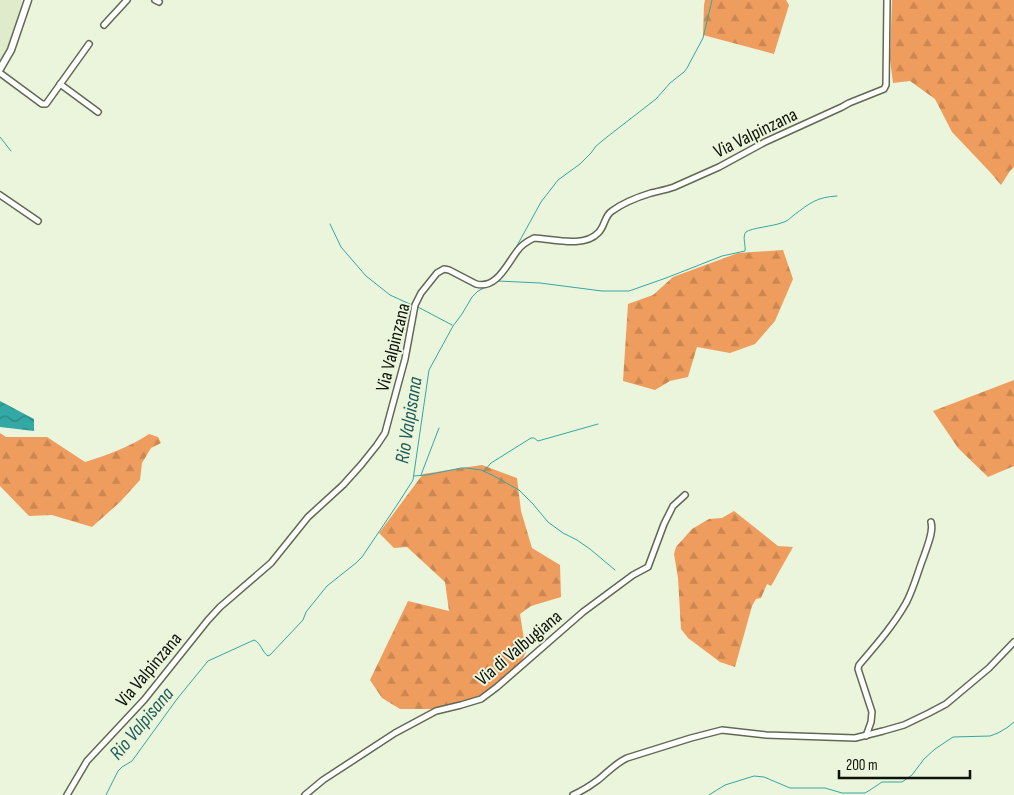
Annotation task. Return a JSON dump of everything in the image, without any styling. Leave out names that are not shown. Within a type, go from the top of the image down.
[{"type":"main road","points":[[0,69],[11,50],[28,0]]},
{"type":"street","points":[[104,25],[127,0]]},
{"type":"street","name":"Via Valpinzana","points":[[67,795],[88,761],[144,700],[208,620],[220,607],[271,563],[308,517],[343,485],[377,445],[385,433],[390,418],[405,359],[415,305],[421,293],[437,274],[444,269],[449,270],[476,284],[486,285],[503,271],[525,242],[534,238],[580,242],[590,239],[603,228],[611,211],[626,203],[653,192],[674,187],[719,167],[765,142],[884,89],[886,85],[887,0]]},
{"type":"street","points":[[0,73],[42,104],[46,104],[89,44]]},
{"type":"street","points":[[60,84],[98,112]]},
{"type":"street","points":[[0,195],[38,221]]},
{"type":"street","name":"Via di Valbugiana","points":[[305,795],[323,780],[395,733],[436,711],[481,699],[497,687],[583,612],[648,567],[664,524],[673,506],[685,495]]},
{"type":"street","points":[[866,736],[872,722],[872,712],[858,669],[859,665],[883,636],[906,602],[928,543],[932,527],[931,522]]},
{"type":"street","points":[[574,795],[584,790],[618,762],[627,758],[718,731],[730,730],[766,735],[848,738],[866,736],[904,725],[946,704],[989,668],[1014,642]]},
{"type":"shaded area","points":[[0,0],[22,0],[9,45],[0,60]]},
{"type":"green space","points":[[705,0],[786,0],[789,5],[774,54],[703,35]]},
{"type":"green space","points":[[892,0],[1014,0],[1014,167],[1001,185],[952,132],[935,99],[910,81],[893,83],[890,59]]},
{"type":"green space","points":[[783,250],[793,279],[775,321],[755,344],[730,353],[697,347],[688,377],[670,381],[655,390],[623,381],[628,304],[653,295],[673,277],[738,253]]},
{"type":"green space","points":[[1014,380],[1014,466],[988,477],[958,448],[933,411]]},
{"type":"green space","points":[[0,433],[6,437],[47,437],[85,462],[134,443],[149,434],[158,437],[161,443],[151,448],[142,463],[140,480],[120,502],[92,527],[52,515],[29,516],[0,486]]},
{"type":"green space","points":[[482,465],[517,478],[521,511],[532,548],[560,565],[561,597],[531,606],[520,614],[526,652],[516,673],[479,697],[438,709],[400,709],[382,698],[370,680],[408,601],[449,611],[445,582],[407,547],[394,548],[379,533],[423,474]]},
{"type":"green space","points":[[734,511],[778,546],[793,547],[771,586],[767,584],[761,598],[756,599],[752,606],[735,667],[720,662],[688,638],[681,629],[678,578],[674,554],[676,547],[692,529],[709,519],[722,518]]},
{"type":"water","points":[[0,401],[34,419],[34,431],[0,427]]},
{"type":"waterway","name":"Rio Valpisana","points":[[513,253],[541,202],[558,180],[580,164],[596,146],[656,99],[670,83],[684,72],[703,38],[712,0]]},
{"type":"waterway","points":[[0,137],[11,151]]},
{"type":"waterway","points":[[498,281],[540,283],[602,291],[629,291],[722,256],[745,251],[744,236],[746,232],[785,222],[814,201],[837,196]]},
{"type":"waterway","points":[[330,224],[341,247],[366,276],[390,295],[412,305]]},
{"type":"waterway","name":"Rio Valpisana","points":[[106,795],[118,771],[132,761],[177,699],[208,661],[254,640],[268,656],[270,655],[303,620],[306,612],[327,586],[362,557],[413,480],[429,370],[453,326],[472,297],[478,291],[496,282]]},
{"type":"waterway","points":[[416,306],[452,325]]},
{"type":"waterway","points":[[484,471],[491,463],[531,438],[538,441],[598,424]]},
{"type":"waterway","points":[[421,475],[439,428]]},
{"type":"waterway","points":[[414,476],[461,468],[481,470],[492,475],[519,490],[548,522],[590,549],[615,570]]},
{"type":"waterway","points":[[709,795],[725,785],[754,776],[764,777],[790,788],[825,788],[842,793],[865,793],[882,782],[902,782],[912,775],[924,759],[935,749],[953,737],[990,736],[1014,722]]}]
